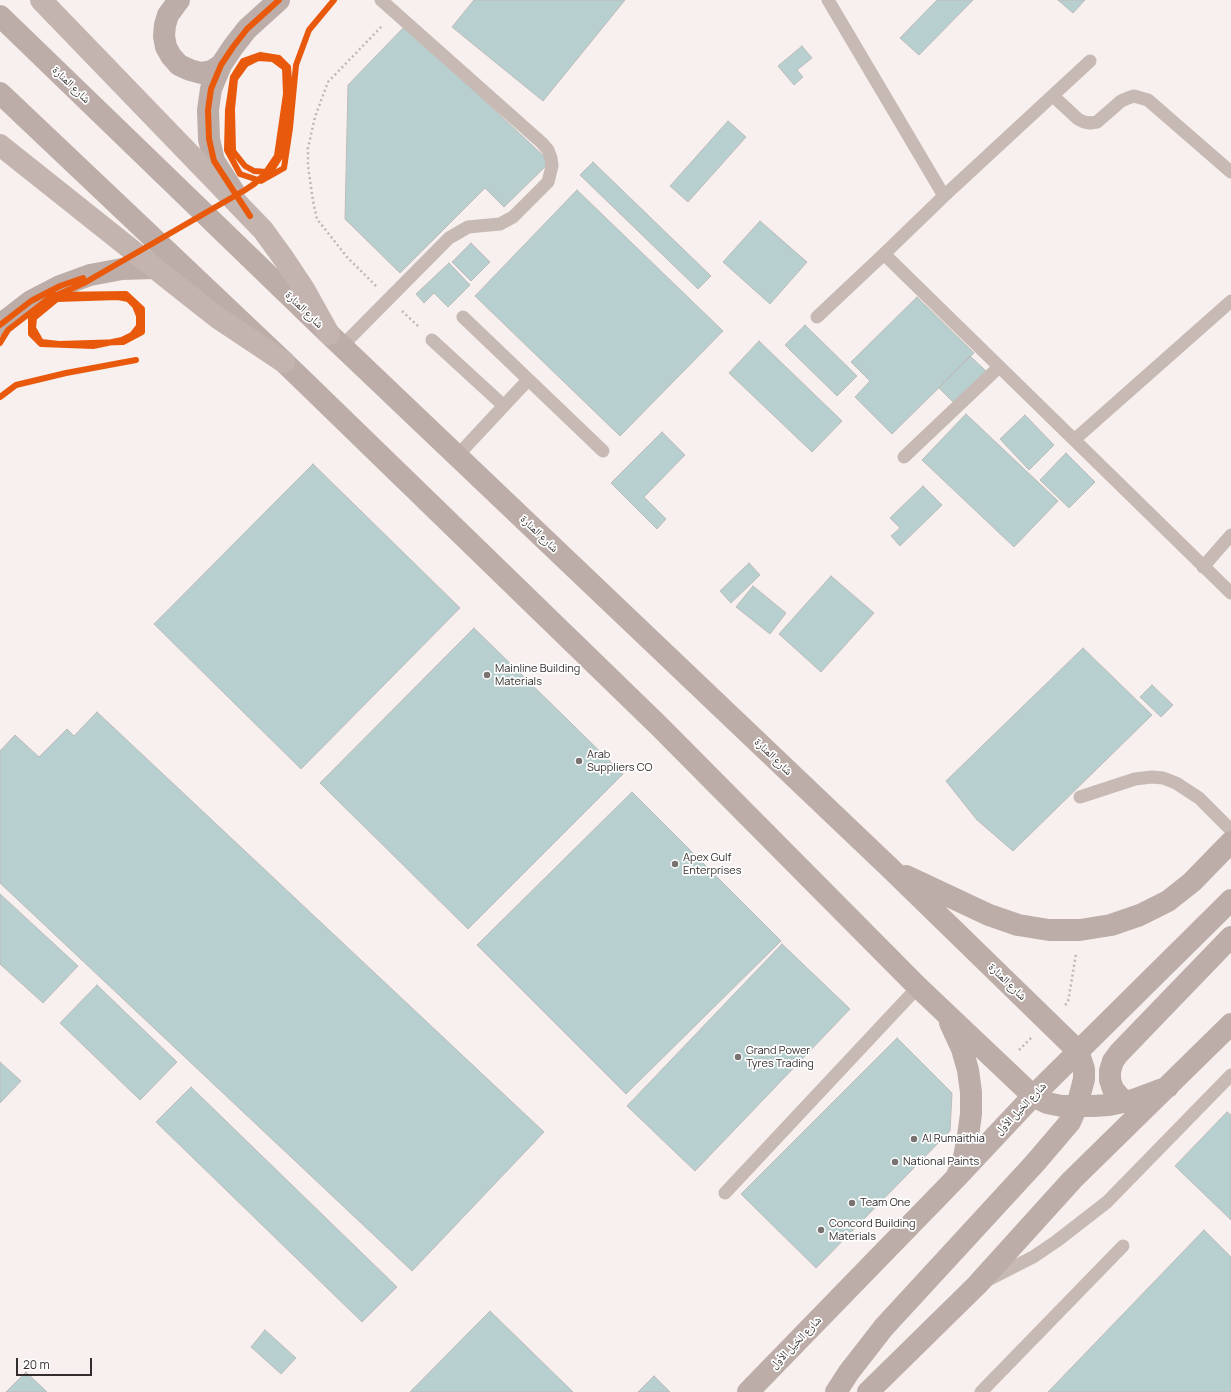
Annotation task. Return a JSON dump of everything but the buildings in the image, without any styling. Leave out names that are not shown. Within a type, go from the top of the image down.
[{"type":"highway","points":[[41,0],[263,230],[304,289],[336,340]]},
{"type":"highway","points":[[0,145],[218,318],[284,362]]},
{"type":"main road","points":[[179,0],[168,15],[165,25],[164,36],[166,47],[171,56],[179,65],[201,73],[212,71],[221,65]]},
{"type":"main road","points":[[250,216],[214,161],[209,138],[208,110],[211,89],[221,65],[247,29],[279,0]]},
{"type":"main road","name":"شارع المنارة","points":[[0,16],[457,456],[890,868],[1078,1051]]},
{"type":"main road","points":[[0,93],[284,362],[659,726],[918,986],[1033,1096],[1047,1103],[1062,1106],[1109,1104],[1124,1102],[1168,1087]]},
{"type":"main road","points":[[0,325],[31,301],[60,286],[97,274],[122,269],[154,268]]},
{"type":"main road","points":[[890,868],[989,915],[1018,925],[1049,930],[1080,930],[1118,922],[1140,915],[1168,901],[1192,882],[1231,842]]},
{"type":"main road","name":"شارع الخيل الأول","points":[[748,1392],[956,1178],[1033,1096],[1231,900]]},
{"type":"main road","points":[[1124,1102],[1113,1090],[1110,1080],[1110,1071],[1113,1061],[1231,937]]},
{"type":"main road","points":[[943,1010],[954,1028],[962,1049],[968,1070],[971,1092],[971,1114],[968,1136],[964,1158],[956,1178]]},
{"type":"main road","points":[[868,1392],[977,1285],[1072,1180],[1231,1024]]},
{"type":"main road","points":[[836,1392],[861,1354],[884,1327],[1061,1134],[1070,1122],[1077,1106],[1084,1079],[1084,1069],[1078,1051]]},
{"type":"lane","points":[[336,340],[449,238],[468,227],[493,225],[507,221],[542,189],[548,182],[551,174],[551,158],[548,150],[542,143],[381,0]]},
{"type":"lane","points":[[828,0],[944,196]]},
{"type":"lane","points":[[817,317],[944,196],[1090,61]]},
{"type":"lane","points":[[1053,96],[1078,119],[1090,123],[1097,122],[1121,101],[1128,98],[1134,96],[1148,100],[1231,172]]},
{"type":"lane","points":[[884,254],[1231,593]]},
{"type":"lane","points":[[1074,440],[1231,301]]},
{"type":"lane","points":[[463,317],[602,451]]},
{"type":"lane","points":[[432,340],[504,406]]},
{"type":"lane","points":[[904,457],[999,367]]},
{"type":"lane","points":[[457,456],[528,380]]},
{"type":"lane","points":[[1203,567],[1231,535]]},
{"type":"lane","points":[[1080,797],[1135,779],[1152,777],[1163,778],[1176,783],[1199,798],[1231,830]]},
{"type":"lane","points":[[725,1193],[918,986]]},
{"type":"lane","points":[[977,1285],[1033,1257],[1083,1222],[1107,1202],[1231,1077]]},
{"type":"lane","points":[[981,1392],[1123,1246]]},
{"type":"path","points":[[364,274],[347,257],[317,219],[309,182],[308,148],[315,117],[328,82],[395,12]]},
{"type":"cycle path","points":[[250,216],[214,161],[209,139],[208,110],[211,89],[221,65],[247,29],[279,0]]},
{"type":"cycle path","points":[[0,343],[8,330],[53,295],[126,294],[142,309],[142,332],[123,342],[59,344],[41,342],[33,328],[34,318],[57,299],[118,297],[128,299],[135,306],[139,316],[139,326],[132,335],[122,340],[93,346],[41,344],[31,334],[31,317],[53,297],[86,282],[245,190],[254,184],[264,175],[277,156],[286,94],[285,68],[273,59],[258,58],[246,64],[235,79],[232,109],[233,151],[245,166],[254,171],[266,172],[273,168],[280,157],[287,127],[290,94],[288,67],[279,58],[260,55],[243,61],[233,77],[228,110],[227,150],[240,174],[261,181],[284,168],[290,128],[296,65],[309,30],[334,0]]},
{"type":"cycle path","points":[[0,325],[31,301],[60,286],[83,278]]},
{"type":"cycle path","points":[[0,397],[16,385],[66,373],[136,360]]},
{"type":"place","name":"Mainline Building Materials","points":[[487,675]]},
{"type":"place","name":"Arab Suppliers CO","points":[[579,761]]},
{"type":"place","name":"Apex Gulf Enterprises","points":[[675,864]]},
{"type":"place","name":"Grand Power Tyres Trading","points":[[738,1057]]},
{"type":"place","name":"Al Rumaithia","points":[[914,1139]]},
{"type":"place","name":"National Paints","points":[[895,1162]]},
{"type":"place","name":"Team One","points":[[852,1203]]},
{"type":"place","name":"Concord Building Materials","points":[[821,1230]]}]
